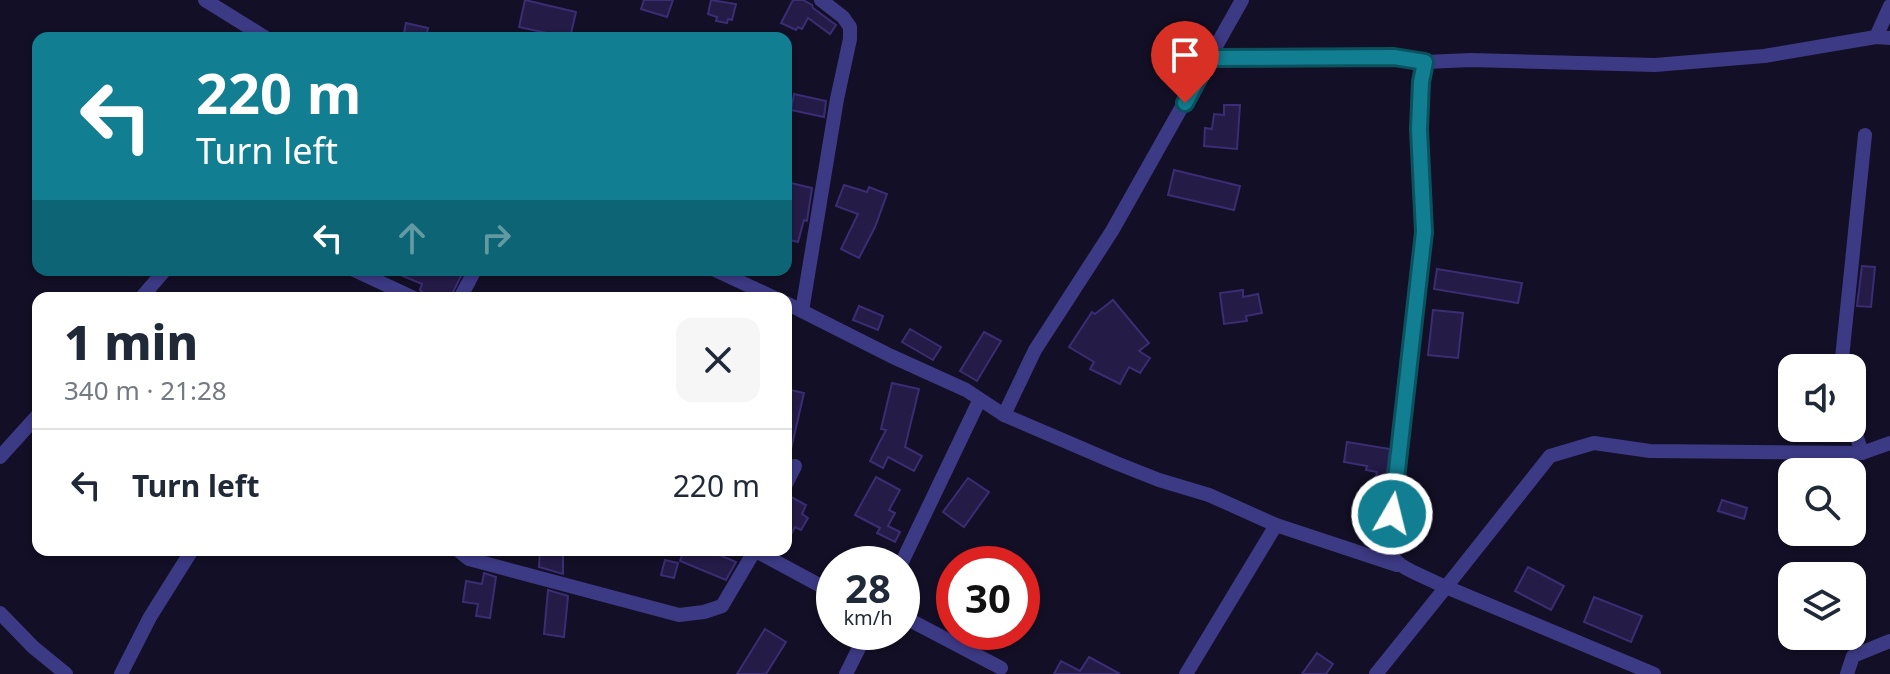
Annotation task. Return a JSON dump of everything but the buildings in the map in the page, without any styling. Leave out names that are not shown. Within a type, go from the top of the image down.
[{"type":"street","points":[[205,0],[256,32]]},
{"type":"street","points":[[802,311],[850,39],[850,27],[843,17],[821,0]]},
{"type":"street","points":[[1004,415],[1035,350],[1112,231],[1242,0]]},
{"type":"street","points":[[1209,58],[1394,57],[1425,62],[1471,60],[1655,65],[1764,56],[1883,37],[1890,6]]},
{"type":"street","points":[[1397,565],[1388,549],[1388,532],[1395,495],[1424,232],[1419,129],[1425,62]]},
{"type":"street","points":[[1842,354],[1865,135]]},
{"type":"street","points":[[146,292],[160,276]]},
{"type":"street","points":[[367,276],[401,292]]},
{"type":"street","points":[[728,276],[762,292]]},
{"type":"street","points":[[792,306],[953,383],[1004,415],[1116,463],[1209,495],[1276,525],[1397,565],[1654,674]]},
{"type":"street","points":[[910,546],[979,401]]},
{"type":"street","points":[[0,457],[32,422]]},
{"type":"street","points":[[1858,442],[1862,453]]},
{"type":"street","points":[[1376,674],[1550,456],[1594,443],[1650,451],[1862,453],[1890,443]]},
{"type":"street","points":[[792,472],[795,466]]},
{"type":"street","points":[[1186,674],[1276,525]]},
{"type":"street","points":[[121,674],[150,617],[188,556]]},
{"type":"street","points":[[465,556],[679,615],[722,606],[751,556]]},
{"type":"street","points":[[766,556],[816,583]]},
{"type":"street","points":[[0,613],[33,647],[66,674]]},
{"type":"street","points":[[920,625],[1001,668]]},
{"type":"street","points":[[1847,674],[1853,656],[1890,641]]},
{"type":"street","points":[[846,674],[858,650]]},
{"type":"route","points":[[1185,103],[1209,58],[1394,57],[1425,62],[1419,129],[1424,232],[1392,514]]}]
